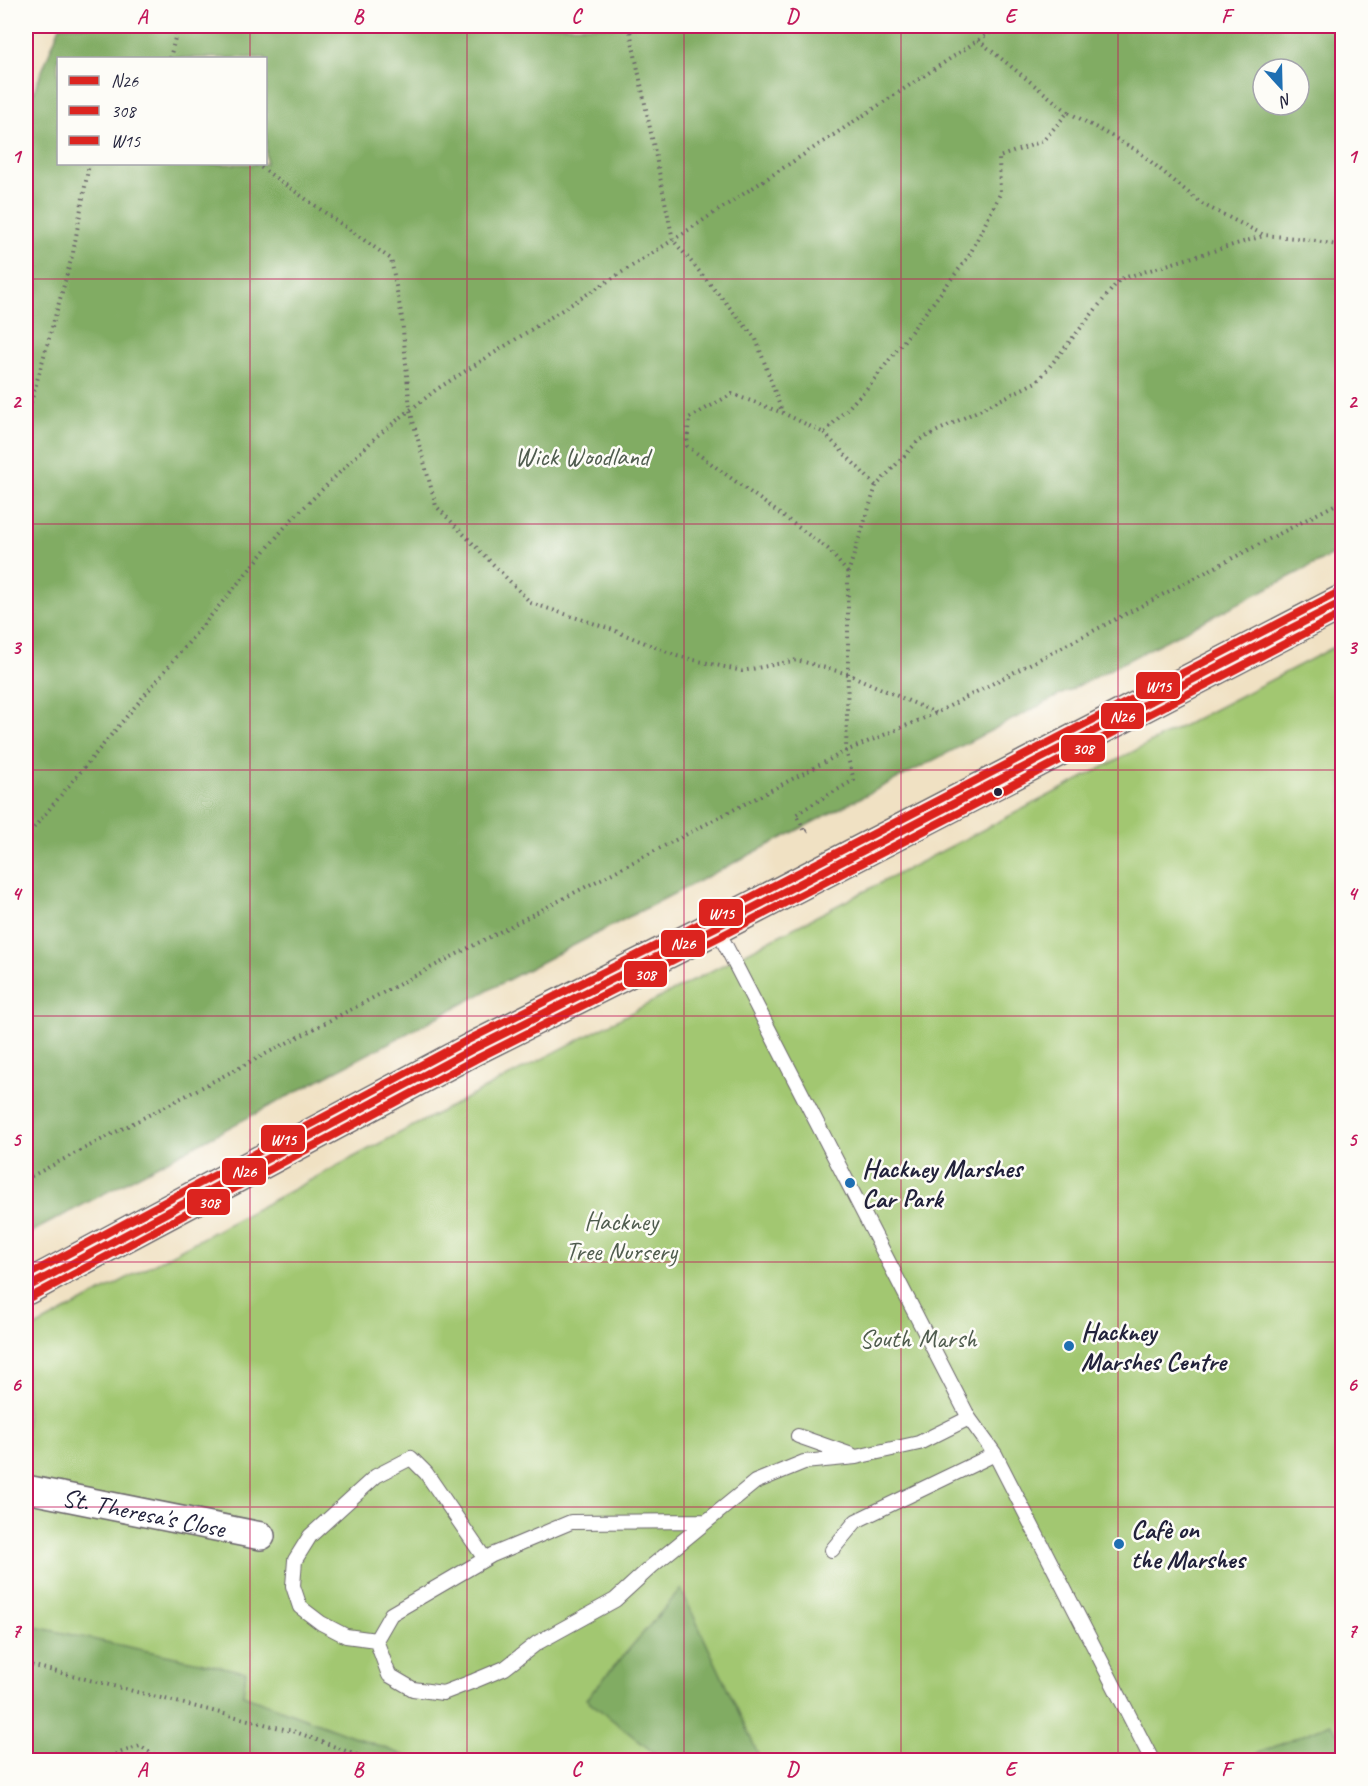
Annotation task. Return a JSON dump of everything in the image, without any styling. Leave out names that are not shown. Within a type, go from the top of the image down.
[{"type":"main road","points":[[26,1288],[471,1050],[716,927],[1342,602]]},
{"type":"street","name":"St. Theresa's Close","points":[[26,1489],[261,1536]]},
{"type":"lane","points":[[716,927],[969,1419],[996,1454],[1152,1761]]},
{"type":"lane","points":[[376,1640],[389,1676],[413,1689],[443,1694],[505,1668],[537,1643],[615,1600],[652,1566],[755,1482],[782,1469],[804,1462],[856,1456],[919,1443],[969,1419]]},
{"type":"lane","points":[[798,1436],[856,1456]]},
{"type":"lane","points":[[832,1550],[856,1521],[996,1454]]},
{"type":"lane","points":[[376,1640],[346,1636],[321,1623],[300,1607],[292,1586],[295,1560],[310,1536],[376,1476],[411,1458],[426,1473],[485,1559]]},
{"type":"lane","points":[[376,1640],[392,1614],[485,1559],[571,1522],[707,1521]]},
{"type":"path","points":[[170,57],[178,26]]},
{"type":"path","points":[[629,26],[673,240],[756,339],[783,413]]},
{"type":"path","points":[[26,837],[290,521],[377,436],[437,389],[673,240],[1000,26]]},
{"type":"path","points":[[978,40],[1068,112],[1138,151],[1202,204],[1264,235]]},
{"type":"path","points":[[824,433],[870,385],[969,256],[1000,194],[999,157],[1043,141],[1068,112]]},
{"type":"path","points":[[26,420],[73,253],[89,165]]},
{"type":"path","points":[[257,165],[391,260],[402,318],[410,410],[436,506],[531,603],[608,628],[677,657],[742,671],[797,660],[848,674],[936,713]]},
{"type":"path","points":[[810,829],[805,832],[796,814],[854,780],[846,751],[848,573],[876,486],[919,441],[1038,381],[1120,279],[1264,235],[1305,238],[1342,246]]},
{"type":"path","points":[[848,573],[828,549],[687,446],[689,418],[732,394],[783,413],[824,433],[876,486]]},
{"type":"path","points":[[26,1179],[846,751],[936,713],[1342,501]]},
{"type":"path","points":[[26,1664],[296,1732],[370,1761]]},
{"type":"path","points":[[98,1761],[140,1746],[163,1761]]},
{"type":"path","points":[[26,1757],[48,1761]]},
{"type":"green space","name":"Wick Woodland","points":[[60,26],[1342,26],[1342,550],[553,956],[26,1235],[26,111]]},
{"type":"green space","name":"South Marsh","points":[[1342,643],[1342,1760],[26,1760],[26,1332],[367,1150]]},
{"type":"green space","points":[[681,1589],[761,1760],[663,1760],[586,1699]]},
{"type":"green space","points":[[26,1625],[246,1672],[243,1695],[417,1760],[26,1760]]},
{"type":"green space","points":[[1331,1724],[1342,1738],[1342,1760],[1241,1760]]},
{"type":"transit line","name":"W15","points":[[26,1276],[466,1041],[711,918],[1337,593]]},
{"type":"transit line","name":"N26","points":[[26,1288],[471,1050],[716,927],[1342,602]]},
{"type":"transit line","name":"308","points":[[31,1297],[476,1059],[721,936],[1342,614]]},
{"type":"place","name":"Hackney Marshes Car Park","points":[[850,1183]]},
{"type":"place","name":"Hackney Marshes Centre","points":[[1069,1346]]},
{"type":"place","name":"Cafè on the Marshes","points":[[1119,1544]]},
{"type":"park label","name":"Hackney Tree Nursery","points":[[621,1236]]}]
